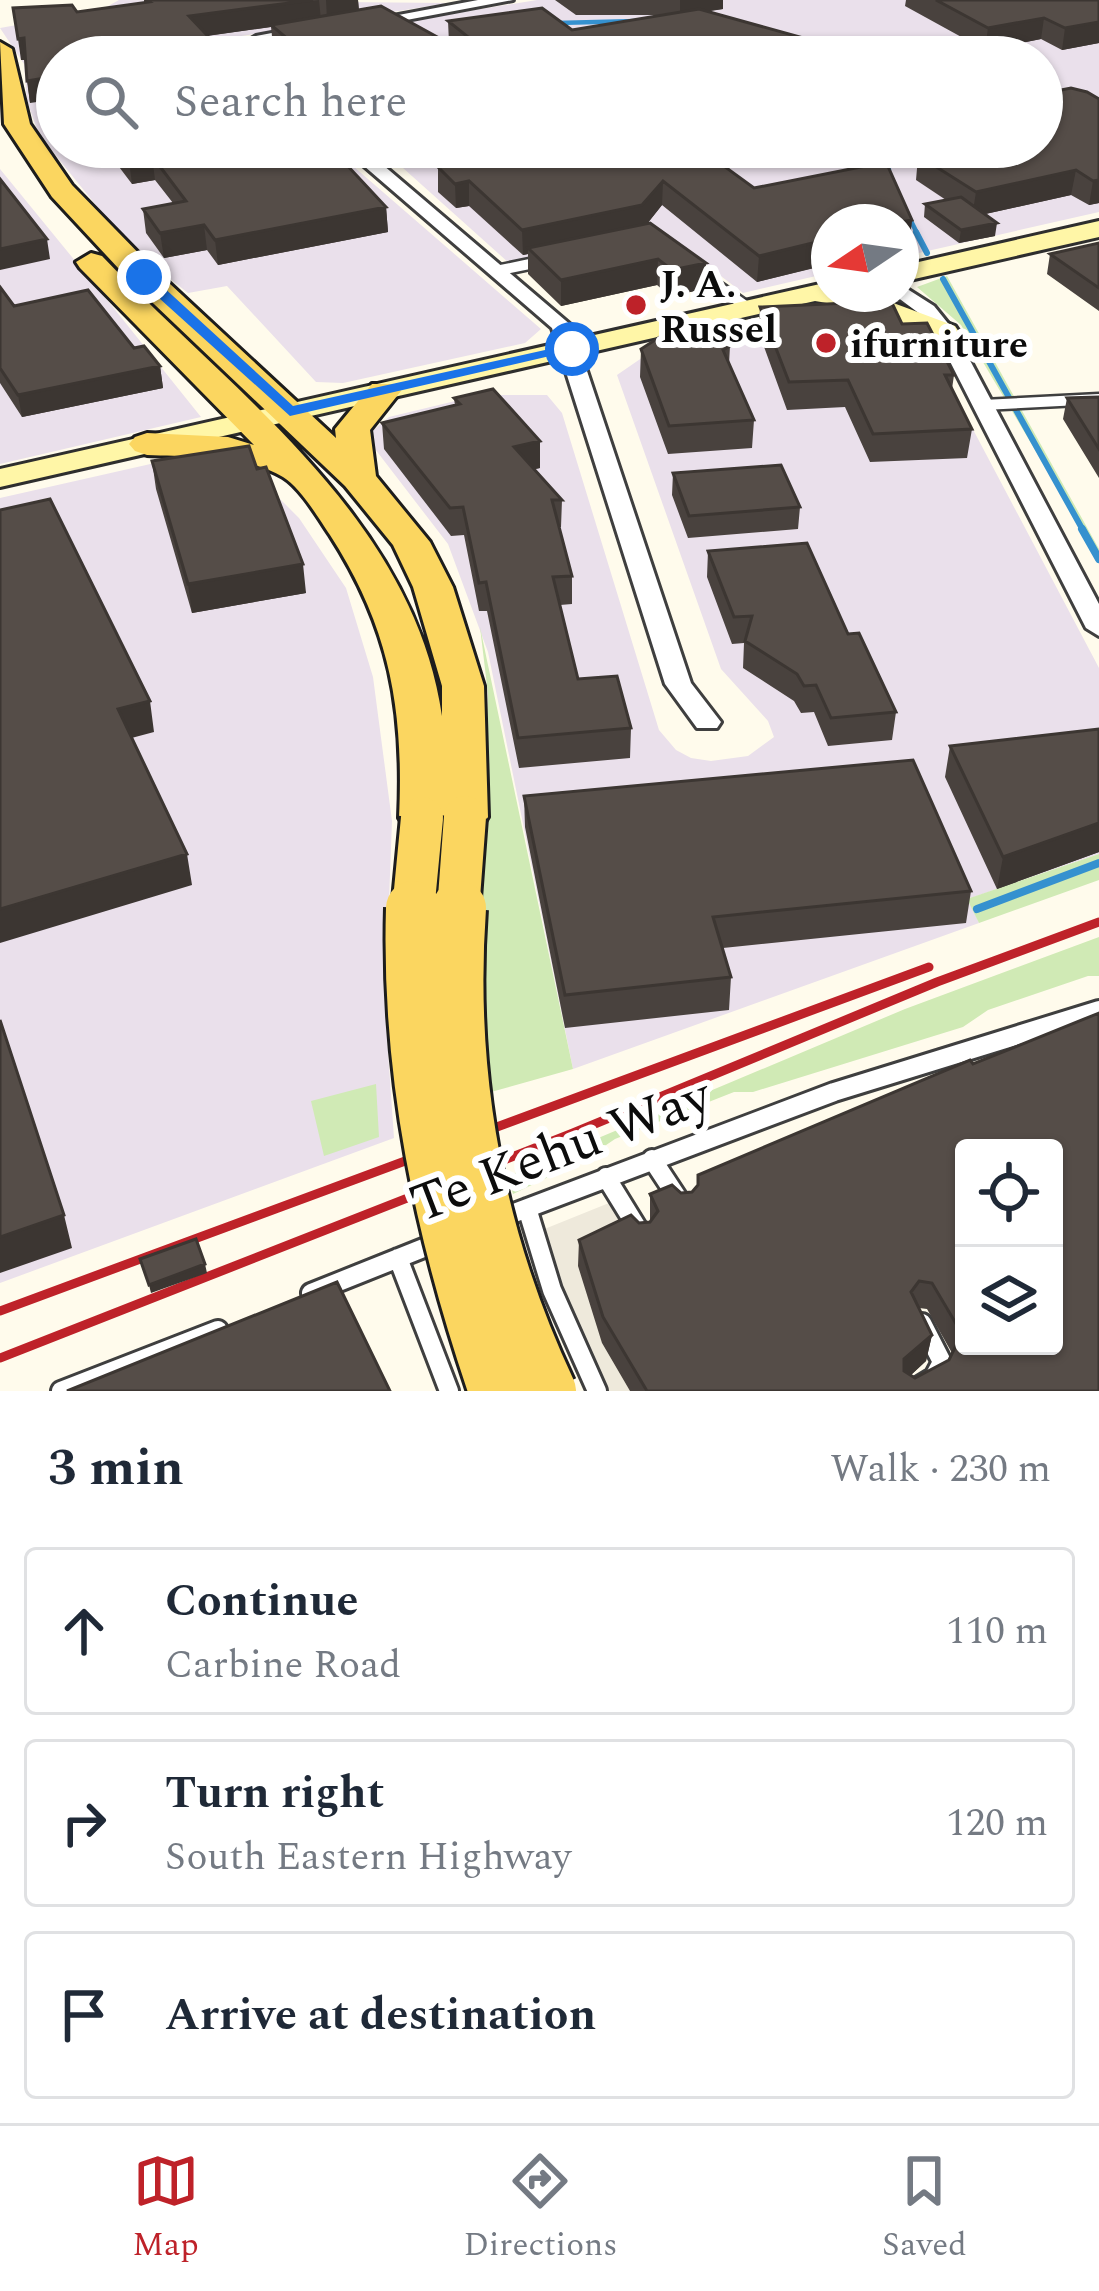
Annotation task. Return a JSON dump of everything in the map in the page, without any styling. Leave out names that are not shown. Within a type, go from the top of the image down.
[{"type":"main road","points":[[0,49],[17,124],[36,152]]},
{"type":"main road","points":[[0,128],[29,187],[95,266],[303,473],[365,555],[407,651],[444,818],[463,1113],[495,1244],[529,1352],[549,1391]]},
{"type":"main road","points":[[47,168],[144,277],[358,478],[411,542],[452,637],[466,725],[444,818],[414,995],[431,1159],[475,1333],[496,1391]]},
{"type":"main road","points":[[919,270],[1099,229]]},
{"type":"main road","points":[[0,478],[811,293]]},
{"type":"main road","points":[[891,312],[945,332]]},
{"type":"main road","points":[[358,478],[352,429],[384,391]]},
{"type":"main road","points":[[146,444],[229,448],[303,473]]},
{"type":"street","points":[[281,36],[506,0]]},
{"type":"street","points":[[375,168],[562,326],[678,684],[707,722]]},
{"type":"street","points":[[919,308],[945,332],[994,405],[1099,628]]},
{"type":"street","points":[[914,312],[945,332]]},
{"type":"lane","points":[[496,271],[550,260]]},
{"type":"lane","points":[[686,263],[747,307]]},
{"type":"lane","points":[[994,405],[1099,399]]},
{"type":"lane","name":"Te Kehu Way","points":[[294,1301],[834,1092],[1099,1010]]},
{"type":"lane","points":[[652,1159],[684,1207]]},
{"type":"lane","points":[[606,1178],[643,1237]]},
{"type":"lane","points":[[527,1208],[552,1290],[597,1391]]},
{"type":"lane","points":[[398,1258],[449,1391]]},
{"type":"lane","points":[[911,1391],[935,1380],[942,1367],[940,1349],[919,1320]]},
{"type":"lane","points":[[61,1391],[230,1326]]},
{"type":"shaded area","points":[[119,0],[449,3],[241,36],[36,36],[36,126],[27,101],[24,64],[0,28],[101,10]]},
{"type":"shaded area","points":[[537,0],[1099,0],[1099,212],[919,253],[919,204],[811,204],[811,277],[743,293],[662,231],[509,263],[403,168],[1063,168],[1063,36],[314,36]]},
{"type":"shaded area","points":[[66,168],[355,168],[541,329],[525,343],[343,383],[316,382],[227,286],[188,293],[130,247]]},
{"type":"shaded area","points":[[0,169],[112,306],[201,417],[0,464]]},
{"type":"shaded area","points":[[811,310],[853,312],[930,348],[1099,668],[1099,854],[968,899],[979,923],[573,1069],[488,652],[448,544],[375,449],[371,432],[389,417],[480,395],[547,395],[562,413],[659,730],[676,750],[691,758],[711,761],[748,756],[774,737],[768,721],[721,669],[617,375],[662,344]]},
{"type":"shaded area","points":[[177,458],[240,459],[299,518],[346,588],[373,677],[392,821],[385,1008],[394,1138],[0,1283],[0,498]]},
{"type":"shaded area","points":[[609,1203],[624,1227],[602,1343],[630,1391],[604,1391],[551,1278],[542,1230]]},
{"type":"green space","points":[[947,276],[1099,549],[1099,558],[961,325],[919,286]]},
{"type":"green space","points":[[480,627],[573,1069],[491,1092],[479,1009],[488,694]]},
{"type":"green space","points":[[1099,854],[1099,880],[979,923],[967,899]]},
{"type":"green space","points":[[1099,937],[1099,976],[988,1010],[963,1027],[753,1092],[734,1092],[615,1139],[584,1160],[513,1194],[508,1176],[905,1009]]},
{"type":"green space","points":[[376,1084],[379,1137],[324,1156],[311,1101]]},
{"type":"building","points":[[145,0],[313,0],[189,16],[208,36],[36,36],[36,80],[27,81],[24,38],[18,39],[13,8],[72,5],[77,12],[149,2]]},
{"type":"building","points":[[936,0],[1099,0],[1099,22],[1065,28],[1044,18],[988,28]]},
{"type":"building","points":[[381,6],[435,36],[284,36],[271,25]]},
{"type":"building","points":[[542,8],[572,30],[699,9],[796,36],[467,36],[448,21]]},
{"type":"building","points":[[1063,90],[1087,92],[1099,99],[1099,180],[1076,170],[976,192],[938,168],[1063,168]]},
{"type":"building","points":[[161,168],[350,168],[386,207],[215,240],[204,225],[160,233],[143,209],[186,201]]},
{"type":"building","points":[[439,168],[726,168],[754,188],[856,168],[889,168],[905,204],[811,204],[811,243],[759,256],[663,181],[642,205],[522,230],[469,181],[455,184]]},
{"type":"building","points":[[0,179],[47,239],[0,249]]},
{"type":"building","points":[[961,197],[997,223],[961,230],[925,204]]},
{"type":"building","points":[[650,223],[706,263],[672,270],[658,259],[561,280],[528,248]]},
{"type":"building","points":[[1099,243],[1099,288],[1050,254]]},
{"type":"building","points":[[0,287],[14,306],[88,290],[134,348],[144,346],[160,366],[18,395],[0,368]]},
{"type":"building","points":[[811,305],[811,312],[896,312],[902,324],[927,323],[954,375],[945,375],[972,429],[873,434],[848,380],[789,382],[760,307]]},
{"type":"building","points":[[666,333],[726,335],[730,346],[723,350],[754,420],[669,426],[641,349]]},
{"type":"building","points":[[493,389],[540,441],[514,447],[562,500],[552,500],[572,576],[553,577],[578,679],[617,676],[631,728],[518,738],[486,582],[479,583],[463,507],[450,508],[382,423],[460,404],[454,398]]},
{"type":"building","points":[[1099,397],[1099,449],[1067,398]]},
{"type":"building","points":[[249,446],[257,469],[266,467],[303,564],[188,584],[152,461]]},
{"type":"building","points":[[781,465],[800,507],[689,516],[673,473]]},
{"type":"building","points":[[50,499],[150,701],[118,709],[187,854],[0,909],[0,510]]},
{"type":"building","points":[[807,543],[848,634],[859,633],[896,712],[831,718],[816,685],[804,686],[797,674],[745,641],[752,616],[734,617],[708,551]]},
{"type":"building","points":[[1099,729],[1099,823],[1003,857],[950,746]]},
{"type":"building","points":[[913,760],[971,891],[713,917],[731,977],[565,995],[524,796]]},
{"type":"building","points":[[1099,1013],[1099,1391],[647,1391],[603,1317],[579,1240],[631,1215],[639,1223],[650,1222],[658,1211],[650,1194],[672,1185],[681,1193],[692,1192],[698,1175],[970,1060],[973,1064]]},
{"type":"building","points":[[0,1020],[64,1215],[0,1237]]},
{"type":"building","points":[[196,1239],[205,1264],[149,1285],[140,1259]]},
{"type":"building","points":[[337,1282],[390,1391],[67,1391]]},
{"type":"waterway","points":[[556,23],[637,21]]},
{"type":"waterway","points":[[919,238],[927,253]]},
{"type":"waterway","points":[[943,279],[1084,532]]},
{"type":"waterway","points":[[1082,529],[1099,559]]},
{"type":"waterway","points":[[977,909],[1099,863]]},
{"type":"railway","points":[[0,1358],[573,1133],[937,982],[1099,922]]},
{"type":"railway","points":[[0,1311],[929,967]]},
{"type":"place","name":"J. A. Russel","points":[[636,305]]},
{"type":"place","name":"ifurniture","points":[[826,343]]},
{"type":"route","points":[[144,277],[290,412],[572,349]]}]
